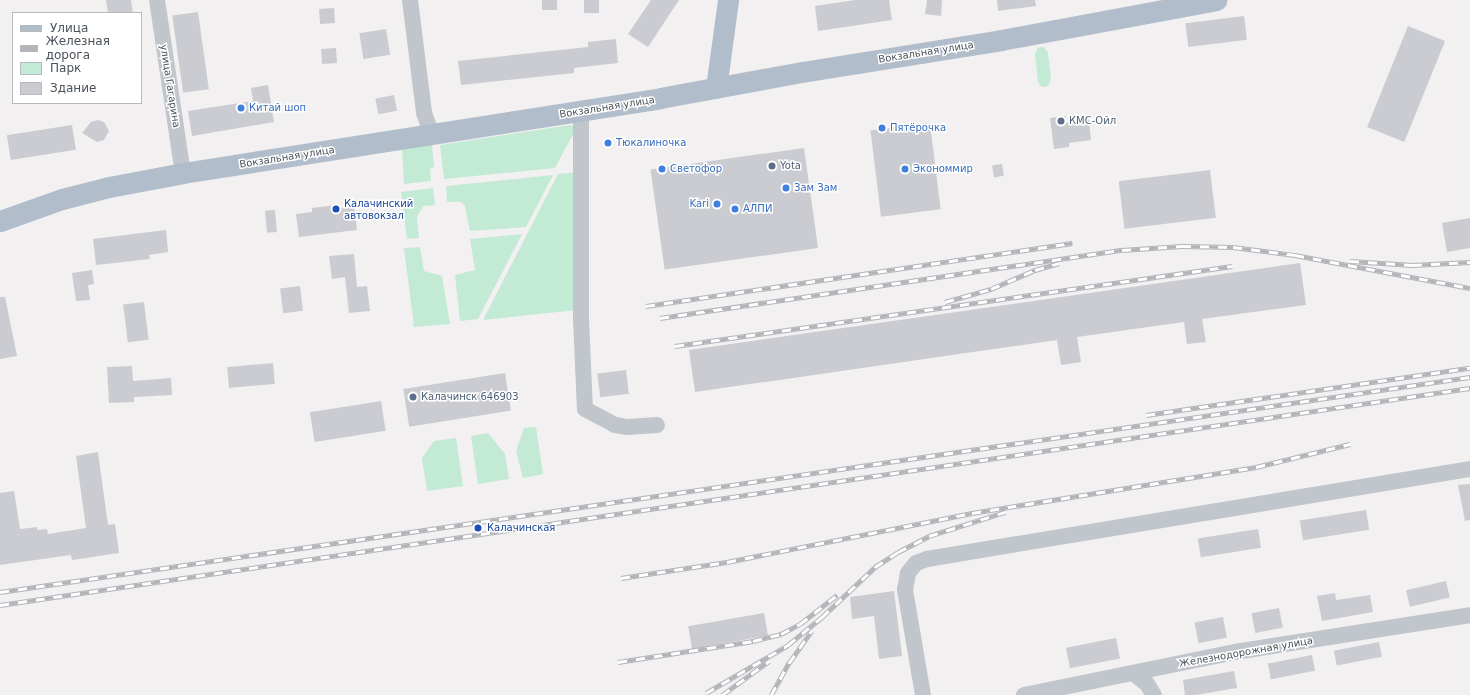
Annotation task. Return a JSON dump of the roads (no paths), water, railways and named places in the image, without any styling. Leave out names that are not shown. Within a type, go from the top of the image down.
[{"type":"main road","points":[[716,88],[728,0]]},
{"type":"main road","name":"Вокзальная улица","points":[[0,221],[62,199],[109,187],[183,173],[581,111],[1001,40],[1216,0]]},
{"type":"street","name":"улица Гагарина","points":[[157,0],[183,173]]},
{"type":"street","points":[[410,0],[424,113],[432,135]]},
{"type":"street","points":[[581,111],[581,318],[585,408],[615,425],[628,427],[657,425]]},
{"type":"street","points":[[923,695],[905,590],[908,573],[916,563],[927,559],[1470,469]]},
{"type":"street","name":"Железнодорожная улица","points":[[1024,695],[1241,651],[1470,615]]},
{"type":"street","points":[[1133,673],[1147,684],[1154,695]]},
{"type":"railway","points":[[646,306],[1072,243]]},
{"type":"railway","points":[[660,318],[1122,250],[1182,246],[1233,247],[1295,255],[1470,288]]},
{"type":"railway","points":[[1350,261],[1413,265],[1470,262]]},
{"type":"railway","points":[[945,302],[991,289],[1035,270],[1059,263]]},
{"type":"railway","points":[[675,346],[1232,266]]},
{"type":"railway","points":[[1146,415],[1470,368]]},
{"type":"railway","points":[[0,592],[1470,377]]},
{"type":"railway","points":[[0,605],[1470,388]]},
{"type":"railway","points":[[621,578],[727,562],[972,513],[1256,467],[1350,444]]},
{"type":"railway","points":[[706,693],[788,645],[822,617],[875,567],[898,552],[929,536],[1005,512]]},
{"type":"railway","points":[[618,662],[753,641],[781,634],[800,624],[837,595]]},
{"type":"railway","points":[[771,695],[789,663],[811,631]]},
{"type":"railway","points":[[722,695],[769,661]]},
{"type":"place","name":"Китай шоп","points":[[241,108]]},
{"type":"place","name":"КМС-Ойл","points":[[1061,121]]},
{"type":"place","name":"Пятёрочка","points":[[882,128]]},
{"type":"place","name":"Тюкалиночка","points":[[608,143]]},
{"type":"place","name":"Yota","points":[[772,166]]},
{"type":"place","name":"Светофор","points":[[662,169]]},
{"type":"place","name":"Экономмир","points":[[905,169]]},
{"type":"place","name":"Зам Зам","points":[[786,188]]},
{"type":"place","name":"Kari","points":[[717,204]]},
{"type":"place","name":"Калачинский автовокзал","points":[[336,209]]},
{"type":"place","name":"АЛПИ","points":[[735,209]]},
{"type":"place","name":"Калачинск 646903","points":[[413,397]]},
{"type":"place","name":"Калачинская","points":[[478,528]]}]
